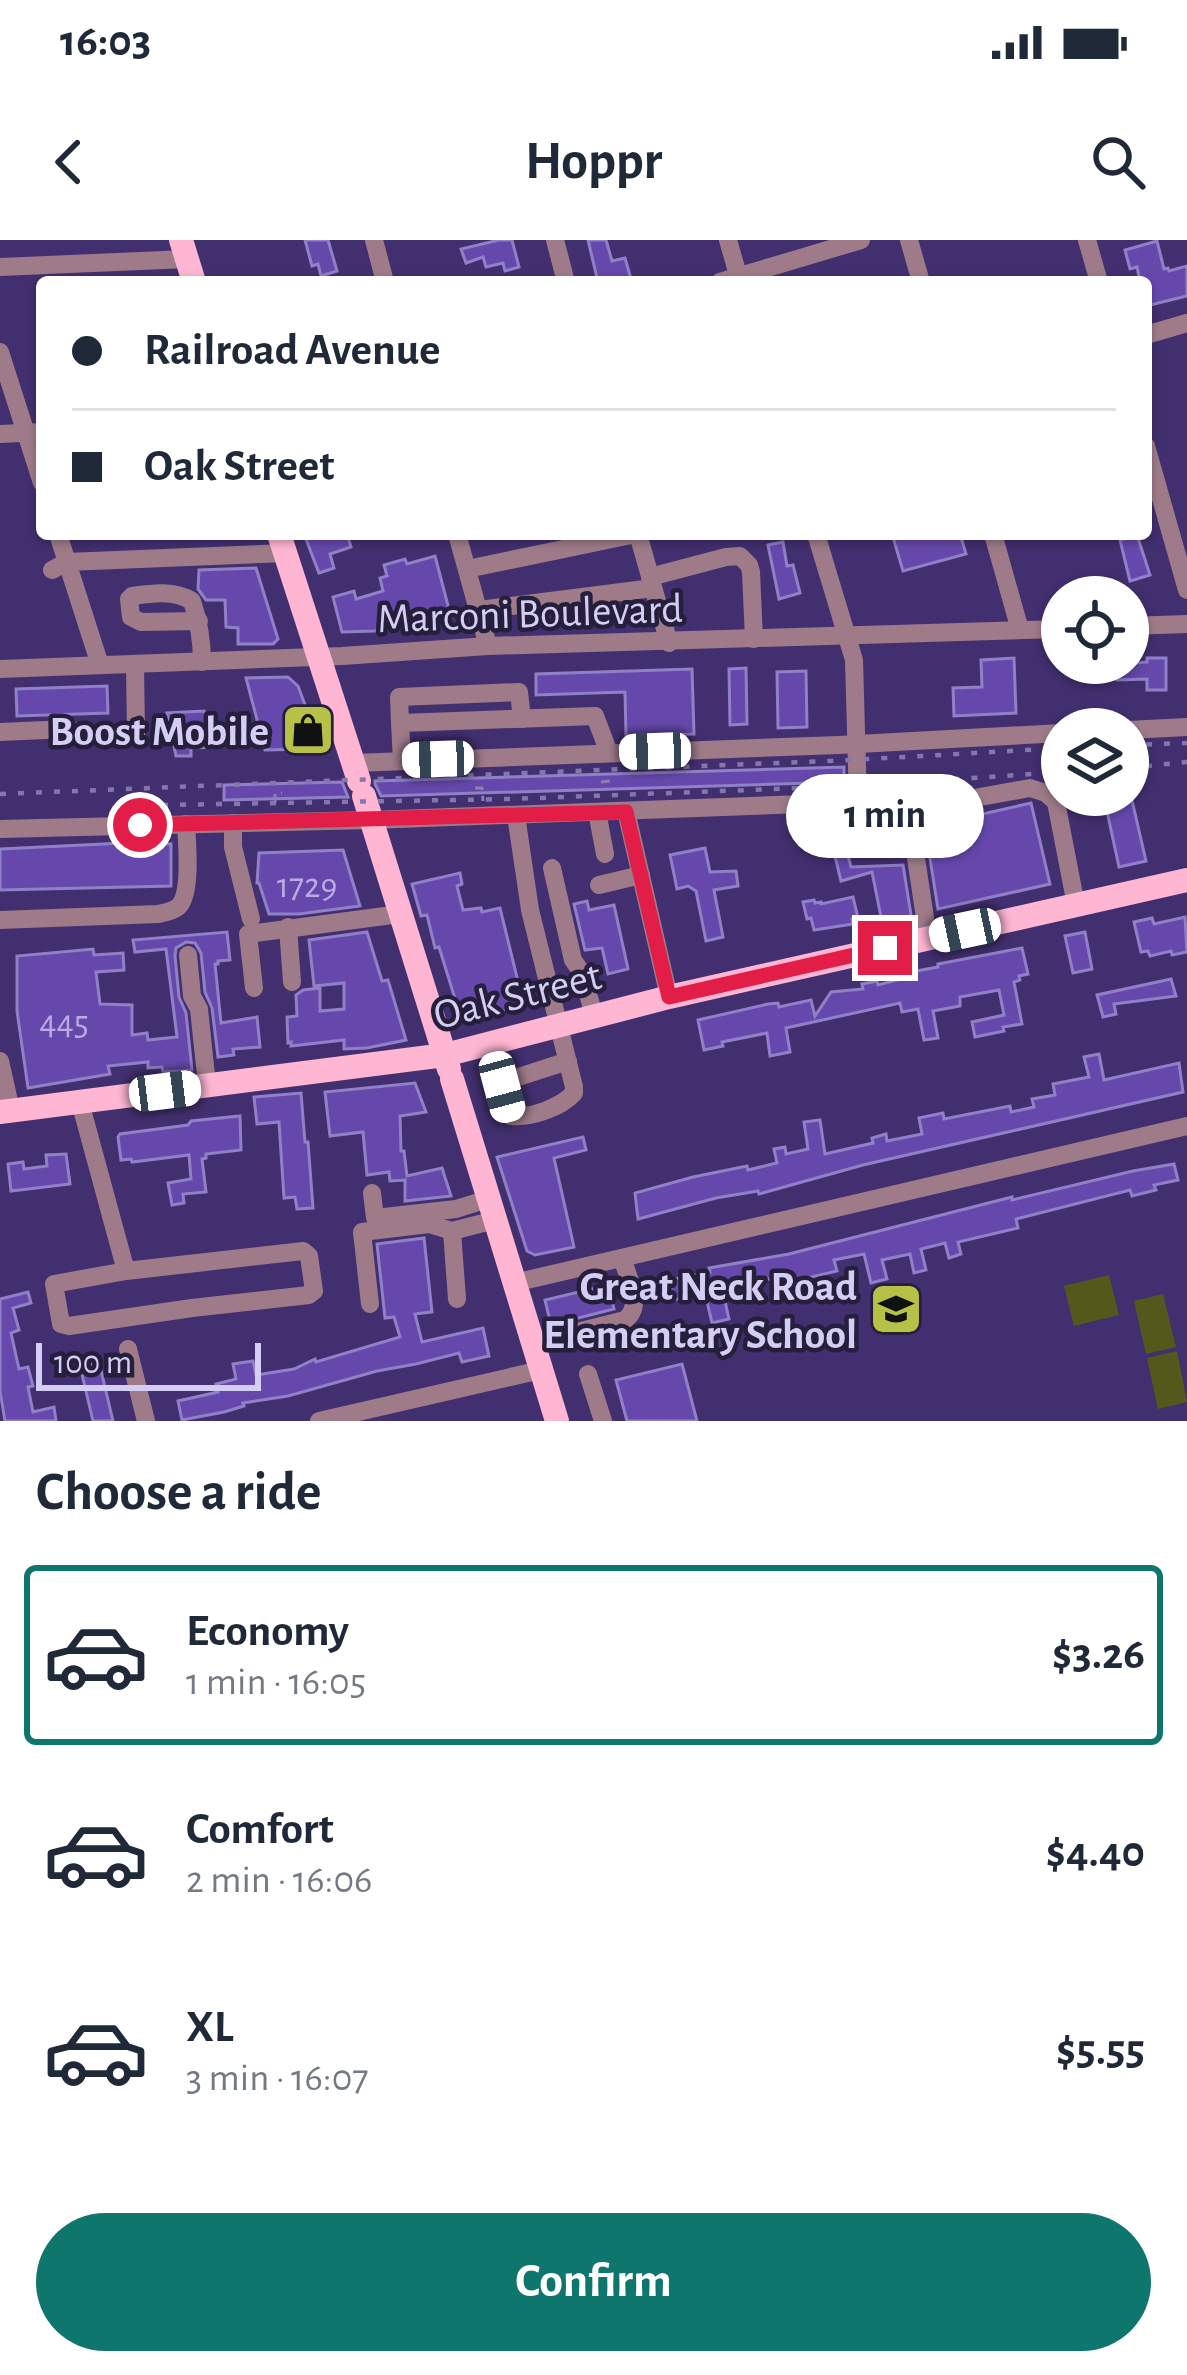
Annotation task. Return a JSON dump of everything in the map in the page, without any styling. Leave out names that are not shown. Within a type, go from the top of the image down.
[{"type":"main road","points":[[282,543],[557,1421]]},
{"type":"main road","name":"Oak Street","points":[[6,1111],[207,1085],[449,1068],[594,1015],[1187,880]]},
{"type":"street","points":[[374,240],[384,276]]},
{"type":"street","points":[[555,240],[564,276]]},
{"type":"street","points":[[728,240],[732,276]]},
{"type":"street","points":[[746,276],[861,240]]},
{"type":"street","points":[[909,240],[919,276]]},
{"type":"street","points":[[1087,240],[1097,276]]},
{"type":"street","points":[[0,267],[188,260]]},
{"type":"street","points":[[1152,333],[1187,323]]},
{"type":"street","points":[[0,352],[34,433],[0,434]]},
{"type":"street","points":[[1152,467],[1187,590]]},
{"type":"street","points":[[58,540],[59,566],[100,665]]},
{"type":"street","points":[[459,540],[488,646]]},
{"type":"street","points":[[467,569],[608,540]]},
{"type":"street","points":[[639,540],[669,643]]},
{"type":"street","points":[[362,790],[516,815],[858,802],[854,660],[818,540]]},
{"type":"street","points":[[995,540],[1021,630]]},
{"type":"street","points":[[59,566],[282,543]]},
{"type":"street","points":[[479,610],[652,582],[740,556],[751,572],[754,639]]},
{"type":"street","points":[[199,621],[202,662]]},
{"type":"street","points":[[1149,626],[1187,625]]},
{"type":"street","name":"Marconi Boulevard","points":[[0,669],[320,658],[488,646],[1041,629]]},
{"type":"street","points":[[0,732],[68,729],[97,737],[136,735],[135,664]]},
{"type":"street","points":[[402,761],[400,723],[595,716],[608,753]]},
{"type":"street","points":[[1149,729],[1187,727]]},
{"type":"street","points":[[0,829],[233,823],[362,790],[402,761],[1041,734]]},
{"type":"street","points":[[928,938],[910,818],[914,809],[1030,788],[1046,793],[1057,802],[1076,905]]},
{"type":"street","points":[[597,812],[605,854]]},
{"type":"street","points":[[626,812],[669,997]]},
{"type":"street","points":[[516,815],[530,910],[568,1061]]},
{"type":"street","points":[[233,823],[233,848],[251,919]]},
{"type":"street","points":[[0,920],[172,910],[186,894],[186,824]]},
{"type":"street","points":[[553,868],[573,960],[582,973],[594,1015]]},
{"type":"street","points":[[599,885],[641,875]]},
{"type":"street","points":[[254,988],[248,934],[400,914]]},
{"type":"street","points":[[288,927],[292,982]]},
{"type":"street","points":[[188,955],[207,1085]]},
{"type":"street","points":[[0,1061],[6,1111]]},
{"type":"street","points":[[80,1102],[126,1271]]},
{"type":"street","points":[[514,1283],[1187,1126]]},
{"type":"street","points":[[371,1193],[375,1219],[456,1208],[492,1209]]},
{"type":"street","points":[[370,1304],[362,1232],[429,1224],[452,1231],[492,1209]]},
{"type":"street","points":[[452,1231],[457,1299]]},
{"type":"street","points":[[303,1251],[309,1256],[314,1291],[61,1324],[54,1284],[126,1271],[303,1251]]},
{"type":"street","points":[[533,1343],[632,1315],[634,1298],[622,1258]]},
{"type":"street","points":[[128,1349],[146,1421]]},
{"type":"street","points":[[319,1421],[541,1370]]},
{"type":"street","points":[[588,1374],[603,1421]]},
{"type":"path","points":[[601,782],[610,781]]},
{"type":"path","points":[[476,788],[482,788],[483,803]]},
{"type":"path","points":[[275,810],[275,794],[282,793]]},
{"type":"green space","points":[[1109,1275],[1119,1315],[1074,1326],[1064,1286]]},
{"type":"green space","points":[[1163,1294],[1176,1347],[1146,1354],[1134,1301]]},
{"type":"green space","points":[[1177,1351],[1187,1402],[1158,1409],[1147,1358]]},
{"type":"building","points":[[305,240],[328,240],[337,271],[321,276],[318,264],[312,266]]},
{"type":"building","points":[[512,240],[519,267],[505,271],[503,263],[486,267],[483,257],[466,263],[461,249]]},
{"type":"building","points":[[588,240],[606,240],[612,261],[625,258],[630,276],[597,276]]},
{"type":"building","points":[[1157,241],[1164,269],[1187,266],[1187,296],[1152,305],[1152,276],[1139,276],[1137,267],[1130,269],[1125,250]]},
{"type":"building","points":[[306,540],[349,540],[351,547],[330,554],[334,568],[319,573]]},
{"type":"building","points":[[894,540],[962,540],[966,554],[903,571]]},
{"type":"building","points":[[1120,540],[1139,540],[1150,575],[1129,576]]},
{"type":"building","points":[[783,542],[787,566],[793,565],[800,593],[779,599],[768,545]]},
{"type":"building","points":[[435,556],[451,617],[420,617],[375,631],[342,632],[333,597],[354,591],[356,599],[383,591],[384,565]]},
{"type":"building","points":[[256,568],[278,639],[273,644],[238,644],[238,628],[226,627],[225,600],[206,600],[198,589],[199,570]]},
{"type":"building","points":[[1014,658],[1016,713],[954,716],[953,688],[982,687],[981,660]]},
{"type":"building","points":[[1149,658],[1166,658],[1166,690],[1147,690]]},
{"type":"building","points":[[746,668],[747,724],[730,725],[729,669]]},
{"type":"building","points":[[692,669],[694,734],[626,736],[625,692],[536,695],[536,674]]},
{"type":"building","points":[[806,671],[807,727],[778,728],[777,672]]},
{"type":"building","points":[[288,677],[298,686],[317,737],[313,749],[265,750],[246,678]]},
{"type":"building","points":[[107,686],[108,713],[17,716],[16,689]]},
{"type":"building","points":[[204,711],[214,747],[191,748],[191,756],[176,756],[167,713]]},
{"type":"building","points":[[844,767],[844,782],[381,796],[375,784],[375,781]]},
{"type":"building","points":[[342,782],[348,797],[224,800],[224,785]]},
{"type":"building","points":[[1031,803],[1050,884],[938,909],[925,827]]},
{"type":"building","points":[[1108,816],[1136,816],[1146,861],[1119,867]]},
{"type":"building","points":[[171,844],[171,886],[0,890],[0,849]]},
{"type":"building","points":[[705,848],[710,872],[736,871],[738,886],[714,890],[723,937],[706,941],[696,891],[688,886],[677,889],[670,855]]},
{"type":"building","points":[[343,850],[360,906],[269,914],[257,883],[259,853]]},
{"type":"building","points":[[847,852],[851,867],[903,865],[912,921],[882,922],[872,872],[841,881],[835,856]]},
{"type":"building","points":[[460,873],[462,884],[457,886],[463,910],[500,908],[524,1006],[467,1018],[460,1015],[439,947],[435,948],[427,915],[421,916],[412,884]]},
{"type":"building","points":[[853,897],[858,918],[852,919],[853,924],[814,930],[803,902],[821,904]]},
{"type":"building","points":[[587,901],[589,910],[614,905],[628,969],[608,974],[602,948],[585,950],[574,904]]},
{"type":"building","points":[[1185,917],[1187,952],[1150,956],[1148,951],[1141,952],[1134,922],[1152,918],[1154,924]]},
{"type":"building","points":[[227,932],[230,960],[215,964],[221,1023],[257,1017],[260,1047],[233,1049],[234,1055],[218,1057],[201,953],[195,943],[186,942],[176,948],[175,956],[192,1070],[163,1072],[162,1067],[148,1068],[148,1062],[108,1066],[110,1074],[28,1088],[17,1011],[17,956],[93,949],[94,955],[123,953],[124,970],[96,972],[100,1004],[132,1005],[132,1035],[147,1033],[148,1040],[177,1037],[166,949],[135,952],[133,940]]},
{"type":"building","points":[[367,932],[406,1040],[367,1048],[344,1049],[344,1040],[291,1046],[287,1017],[297,1016],[296,995],[303,990],[320,988],[320,1011],[344,1009],[344,983],[314,986],[309,940]]},
{"type":"building","points":[[1085,932],[1092,969],[1073,973],[1065,936]]},
{"type":"building","points":[[1022,948],[1028,974],[1014,982],[1022,1024],[1003,1027],[1004,1031],[975,1037],[972,1022],[1004,1015],[999,990],[960,997],[960,1006],[933,1011],[938,1038],[924,1040],[918,1009],[902,1012],[900,1003],[786,1028],[790,1052],[770,1056],[767,1033],[704,1050],[698,1020],[811,1000],[815,1016],[831,992],[863,989],[862,984],[901,979],[900,974],[938,964]]},
{"type":"building","points":[[1171,979],[1176,996],[1114,1004],[1116,1014],[1103,1017],[1097,995]]},
{"type":"building","points":[[1099,1054],[1104,1080],[1179,1063],[1183,1092],[638,1219],[635,1193],[693,1177],[777,1163],[774,1149],[785,1147],[786,1154],[808,1149],[804,1122],[820,1120],[825,1154],[873,1143],[872,1138],[886,1134],[887,1141],[922,1134],[919,1118],[1034,1107],[1032,1099],[1055,1095],[1053,1084],[1089,1077],[1084,1057]]},
{"type":"building","points":[[415,1083],[426,1112],[400,1116],[407,1176],[442,1168],[451,1196],[405,1201],[405,1180],[390,1181],[389,1172],[367,1175],[363,1132],[330,1136],[325,1092]]},
{"type":"building","points":[[301,1093],[313,1208],[297,1209],[295,1197],[284,1198],[279,1122],[257,1124],[254,1097]]},
{"type":"building","points":[[240,1116],[241,1150],[206,1154],[202,1159],[206,1192],[183,1194],[184,1203],[172,1205],[168,1183],[191,1179],[189,1155],[121,1160],[120,1134]]},
{"type":"building","points":[[583,1137],[586,1150],[554,1158],[574,1247],[535,1255],[527,1251],[497,1157]]},
{"type":"building","points":[[66,1154],[70,1184],[11,1191],[8,1164],[23,1162],[24,1169],[47,1166],[46,1155]]},
{"type":"building","points":[[1174,1164],[1178,1180],[1154,1185],[1156,1190],[1132,1196],[1130,1190],[1016,1219],[1018,1228],[958,1242],[961,1254],[949,1258],[945,1243],[921,1249],[926,1270],[914,1273],[910,1254],[882,1260],[887,1279],[871,1283],[864,1254],[834,1260],[837,1271],[786,1283],[784,1276],[722,1288],[729,1319],[712,1323],[705,1293],[673,1300],[669,1280],[710,1272],[709,1268],[789,1254],[1012,1197]]},
{"type":"building","points":[[424,1238],[432,1312],[415,1314],[422,1342],[483,1328],[489,1356],[462,1362],[459,1353],[182,1420],[178,1401],[218,1392],[216,1384],[236,1379],[233,1364],[253,1361],[256,1375],[294,1369],[400,1337],[394,1317],[385,1318],[377,1244]]},
{"type":"building","points":[[608,1285],[614,1309],[551,1325],[545,1300]]},
{"type":"building","points":[[28,1292],[31,1303],[13,1308],[19,1330],[11,1333],[19,1369],[28,1367],[33,1412],[54,1407],[56,1421],[5,1421],[0,1391],[0,1299]]},
{"type":"building","points":[[99,1362],[113,1421],[93,1421],[80,1366]]},
{"type":"building","points":[[682,1364],[697,1421],[627,1421],[616,1380]]},
{"type":"railway","points":[[1149,744],[1187,743]]},
{"type":"railway","points":[[0,794],[1041,749]]},
{"type":"railway","points":[[1149,766],[1187,762]]},
{"type":"railway","points":[[162,805],[511,799],[1041,773]]},
{"type":"place","name":"Boost Mobile","points":[[308,730]]},
{"type":"place","name":"Great Neck Road Elementary School","points":[[896,1309]]},
{"type":"route","points":[[140,825],[626,812],[669,997],[885,948]]}]
